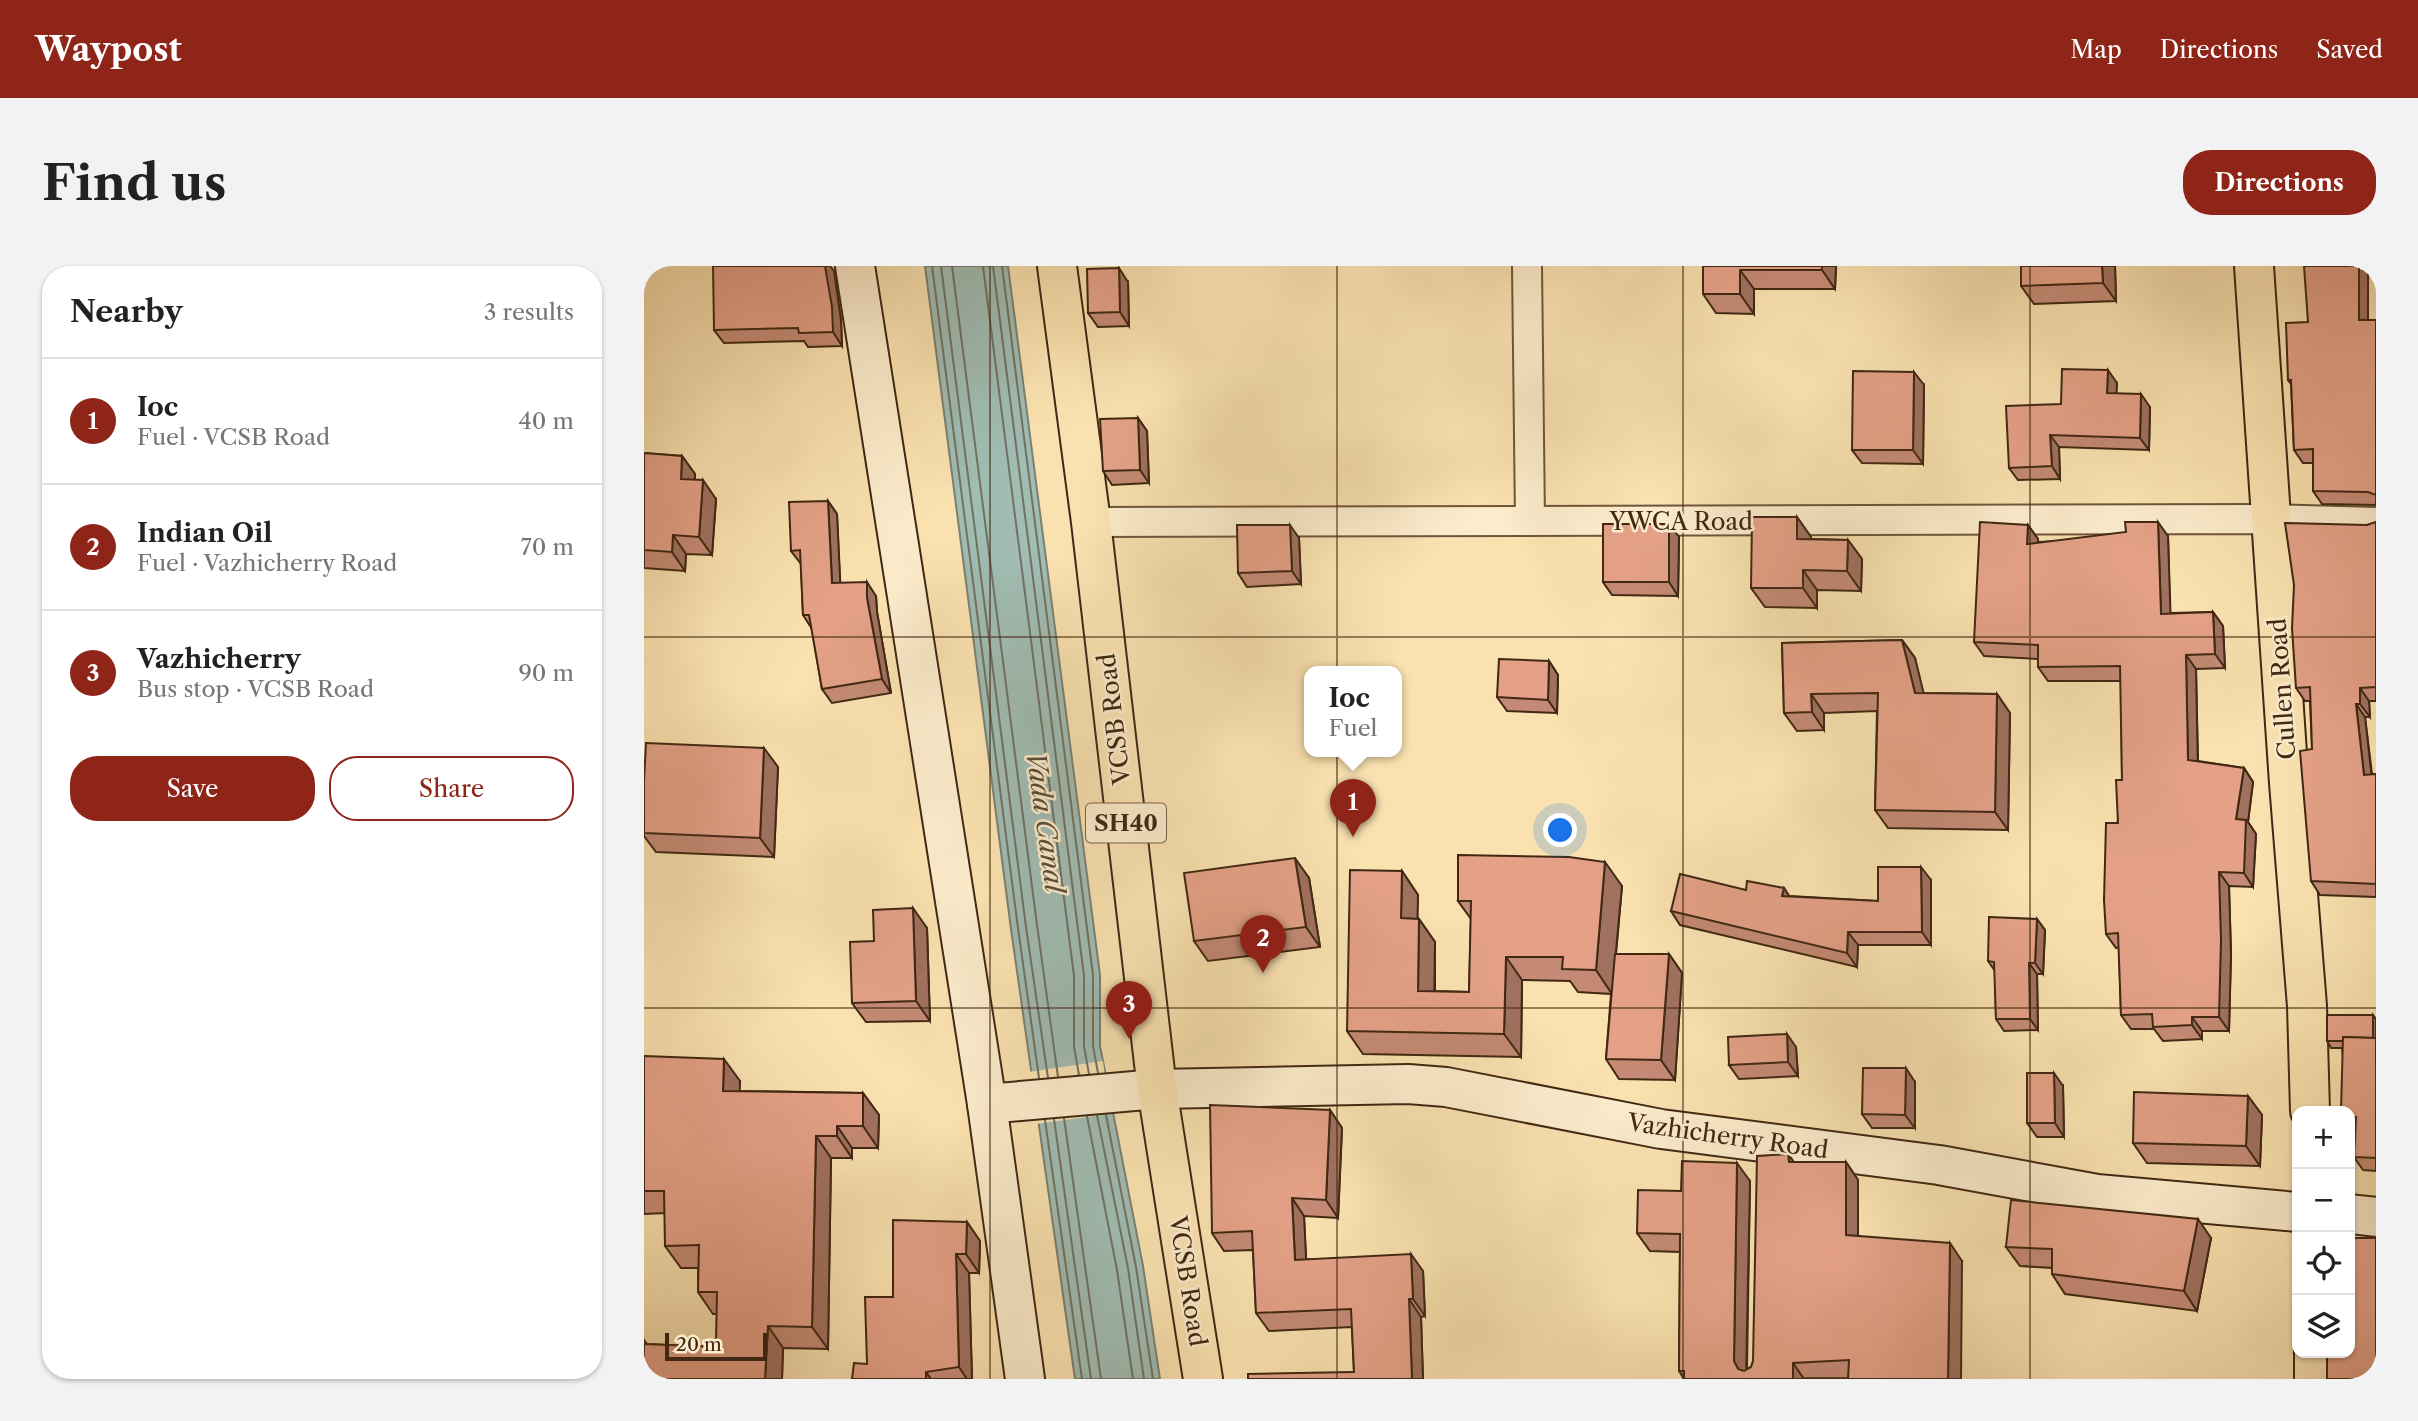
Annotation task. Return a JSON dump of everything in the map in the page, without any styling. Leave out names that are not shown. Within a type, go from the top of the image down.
[{"type":"main road","points":[[855,266],[1004,1103],[1025,1379]]},
{"type":"main road","name":"VCSB Road","points":[[1057,266],[1091,522],[1157,1088],[1203,1379]]},
{"type":"main road","name":"Cullen Road","points":[[2254,266],[2307,1006],[2310,1106]]},
{"type":"main road","name":"Vazhicherry Road","points":[[1004,1103],[1157,1088],[1408,1084],[1446,1087],[1661,1129],[1939,1165],[2097,1194],[2292,1212]]},
{"type":"main road","points":[[2355,1215],[2376,1217]]},
{"type":"main road","points":[[2314,1358],[2314,1379]]},
{"type":"street","points":[[1527,266],[1530,521]]},
{"type":"street","name":"YWCA Road","points":[[1091,522],[2271,519],[2376,522]]},
{"type":"water","name":"Vada Canal","points":[[925,266],[1008,266],[1100,975],[1100,1046],[1143,1266],[1160,1379],[1075,1379],[1011,929]]},
{"type":"pier","points":[[1103,1061],[1110,1114],[1035,1124],[1028,1072]]},
{"type":"building","points":[[713,266],[825,266],[833,332],[799,333],[798,328],[714,330]]},
{"type":"building","points":[[1703,266],[1822,266],[1822,270],[1740,270],[1740,294],[1703,294]]},
{"type":"building","points":[[2021,266],[2102,266],[2103,283],[2021,286]]},
{"type":"building","points":[[2304,266],[2359,266],[2359,320],[2376,320],[2376,495],[2368,492],[2313,491],[2313,449],[2294,450],[2286,323],[2308,322]]},
{"type":"building","points":[[1119,268],[1120,312],[1088,313],[1087,269]]},
{"type":"building","points":[[2062,369],[2108,370],[2107,393],[2141,394],[2140,438],[2050,435],[2052,466],[2009,468],[2006,406],[2061,404]]},
{"type":"building","points":[[1853,371],[1914,372],[1913,450],[1852,450]]},
{"type":"building","points":[[1138,418],[1140,470],[1103,471],[1100,419]]},
{"type":"building","points":[[644,453],[682,456],[681,479],[703,480],[699,537],[673,535],[672,552],[644,550]]},
{"type":"building","points":[[828,501],[832,583],[867,582],[867,598],[882,679],[822,689],[809,615],[803,615],[800,550],[791,551],[789,502]]},
{"type":"building","points":[[1752,517],[1797,517],[1797,539],[1848,540],[1847,571],[1803,570],[1803,588],[1751,588]]},
{"type":"building","points":[[1980,522],[2028,525],[2027,544],[2126,532],[2125,522],[2158,522],[2161,614],[2213,612],[2215,654],[2186,655],[2188,760],[2244,768],[2236,819],[2246,820],[2244,873],[2219,872],[2219,1017],[2192,1017],[2192,1025],[2153,1027],[2152,1014],[2121,1015],[2118,933],[2106,934],[2104,900],[2106,823],[2118,823],[2116,780],[2122,780],[2120,666],[2038,667],[2038,645],[1974,642]]},
{"type":"building","points":[[2376,522],[2376,687],[2360,688],[2360,704],[2356,704],[2364,775],[2376,774],[2376,884],[2311,881],[2300,751],[2312,749],[2310,687],[2296,688],[2292,628],[2294,585],[2285,523],[2367,525]]},
{"type":"building","points":[[1603,524],[1669,524],[1669,582],[1603,582]]},
{"type":"building","points":[[1237,525],[1290,525],[1292,571],[1238,573]]},
{"type":"building","points":[[1902,640],[1915,693],[1997,694],[1995,812],[1875,810],[1878,693],[1811,694],[1812,712],[1784,713],[1782,643]]},
{"type":"building","points":[[1499,659],[1549,661],[1548,700],[1497,697]]},
{"type":"building","points":[[646,743],[764,748],[760,838],[644,833]]},
{"type":"building","points":[[1458,855],[1569,857],[1605,862],[1596,970],[1562,969],[1563,957],[1506,957],[1504,1034],[1347,1031],[1350,870],[1402,871],[1401,918],[1419,919],[1418,991],[1469,992],[1471,901],[1458,901]]},
{"type":"building","points":[[1295,858],[1306,927],[1194,941],[1184,873]]},
{"type":"building","points":[[1878,867],[1921,867],[1922,932],[1848,932],[1847,953],[1671,911],[1680,874],[1746,890],[1747,881],[1784,888],[1782,896],[1878,901]]},
{"type":"building","points":[[913,908],[916,1001],[852,1003],[850,942],[874,941],[873,910]]},
{"type":"building","points":[[1989,917],[2037,919],[2035,963],[2029,963],[2030,1019],[1996,1019],[1994,962],[1988,961]]},
{"type":"building","points":[[1615,954],[1669,954],[1661,1060],[1606,1059]]},
{"type":"building","points":[[2327,1015],[2373,1015],[2373,1038],[2343,1037],[2343,1041],[2327,1041]]},
{"type":"building","points":[[1787,1034],[1788,1062],[1729,1065],[1728,1037]]},
{"type":"building","points":[[2343,1037],[2376,1038],[2376,1158],[2355,1157],[2355,1106],[2341,1106]]},
{"type":"building","points":[[644,1056],[724,1059],[723,1091],[863,1093],[863,1126],[837,1126],[837,1136],[816,1136],[812,1327],[768,1326],[765,1379],[649,1379],[650,1372],[644,1372],[644,1344],[716,1347],[717,1292],[698,1292],[699,1245],[665,1246],[664,1191],[644,1191]]},
{"type":"building","points":[[1863,1068],[1906,1068],[1905,1115],[1862,1114]]},
{"type":"building","points":[[2027,1073],[2054,1073],[2055,1123],[2027,1123]]},
{"type":"building","points":[[2134,1092],[2248,1096],[2246,1146],[2133,1143]]},
{"type":"building","points":[[1210,1105],[1330,1110],[1326,1200],[1292,1198],[1295,1260],[1411,1254],[1413,1299],[1409,1299],[1412,1379],[1248,1379],[1248,1374],[1354,1372],[1351,1309],[1256,1313],[1252,1231],[1212,1233]]},
{"type":"building","points":[[1788,1154],[1789,1162],[1846,1162],[1846,1235],[1950,1243],[1948,1379],[1848,1379],[1849,1360],[1793,1363],[1793,1379],[1684,1379],[1684,1371],[1679,1371],[1680,1234],[1637,1233],[1638,1190],[1681,1191],[1682,1161],[1737,1163],[1734,1361],[1738,1369],[1744,1371],[1751,1367],[1753,1361],[1757,1156]]},
{"type":"building","points":[[2011,1200],[2198,1219],[2184,1291],[2052,1274],[2052,1249],[2006,1247]]},
{"type":"building","points":[[893,1220],[967,1222],[966,1254],[956,1254],[959,1367],[926,1372],[926,1379],[852,1379],[854,1363],[867,1364],[865,1297],[893,1297]]},
{"type":"building","points":[[2355,1238],[2376,1238],[2376,1379],[2327,1379],[2327,1358],[2355,1358]]},
{"type":"place","name":"Ioc","points":[[1353,837]]},
{"type":"place","name":"Indian Oil","points":[[1263,973]]},
{"type":"place","name":"Vazhicherry","points":[[1129,1039]]}]
